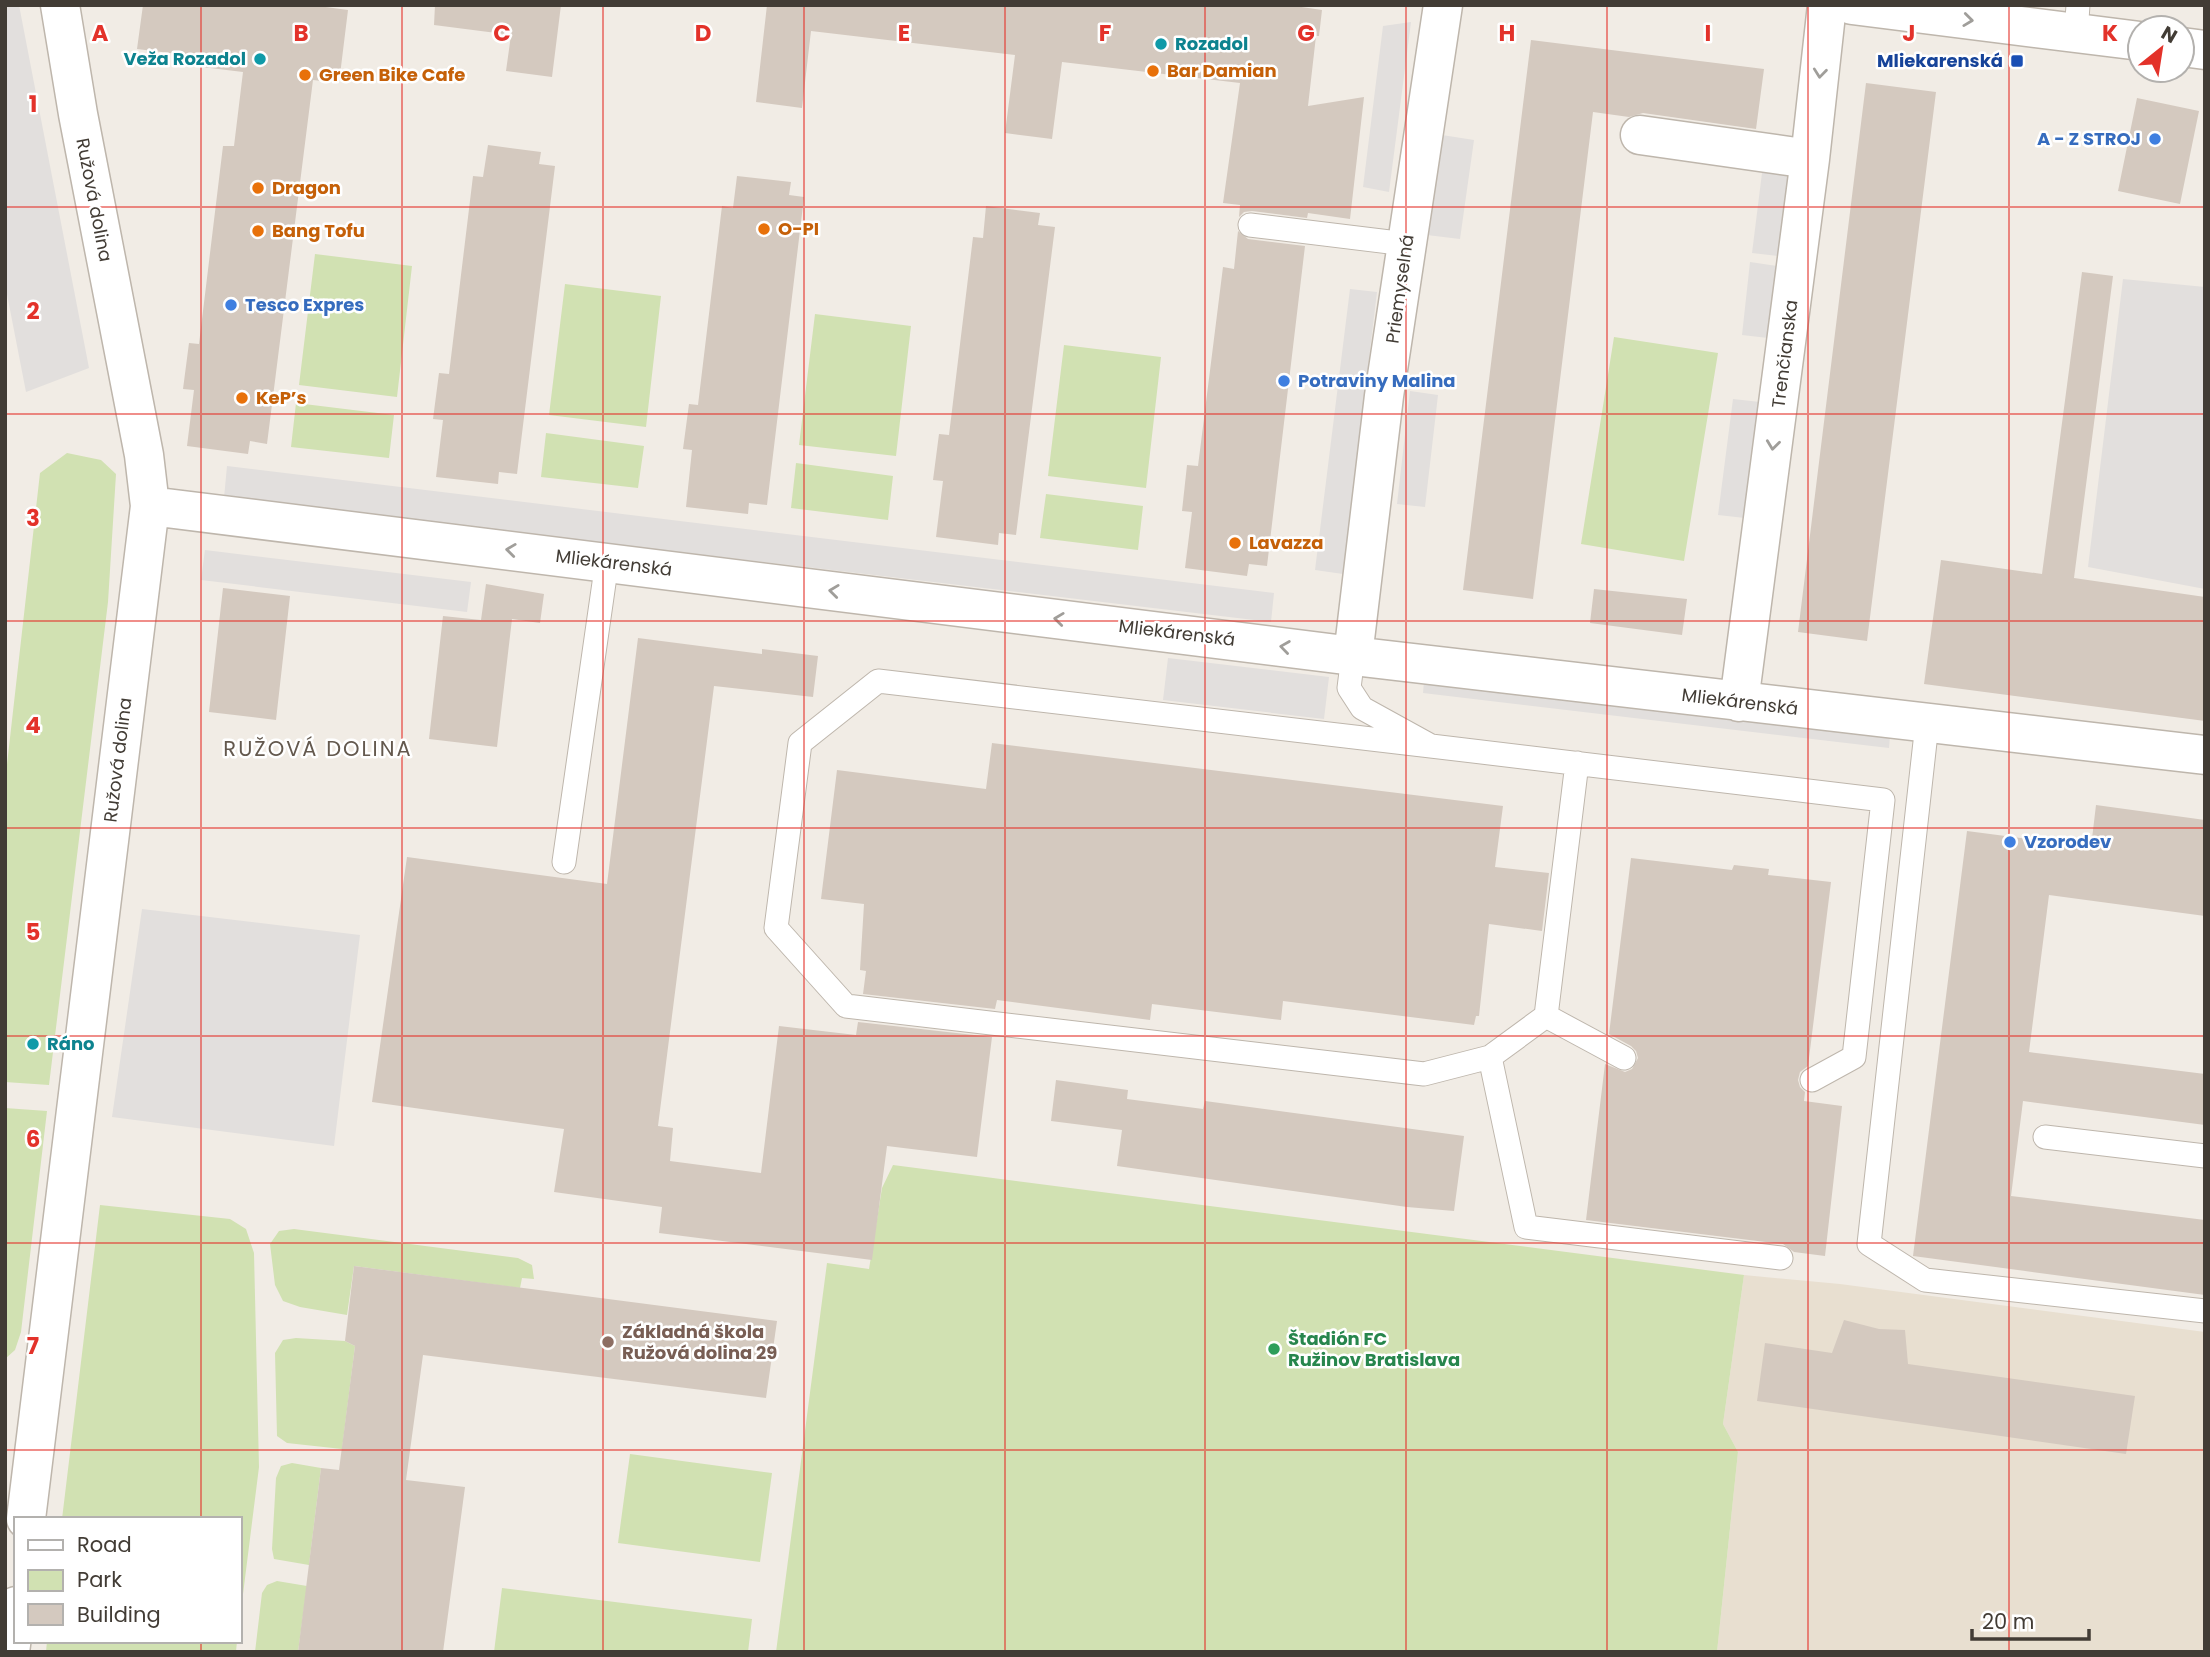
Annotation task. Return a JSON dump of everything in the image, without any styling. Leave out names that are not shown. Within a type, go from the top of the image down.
[{"type":"street","name":"Ružová dolina","points":[[26,1517],[149,506],[144,455],[78,114],[60,5]]},
{"type":"street","name":"Priemyselná","points":[[1353,656],[1384,396],[1443,5]]},
{"type":"street","name":"Trenčianska","points":[[1739,702],[1810,159],[1827,5]]},
{"type":"street","points":[[1852,5],[2077,19],[2126,36]]},
{"type":"street","points":[[1640,135],[1810,159]]},
{"type":"street","name":"Mliekárenská","points":[[149,506],[1353,656],[2205,755]]},
{"type":"street","points":[[10,1652],[14,1621]]},
{"type":"lane","points":[[1250,225],[1406,244]]},
{"type":"lane","points":[[564,862],[607,562]]},
{"type":"lane","points":[[1353,656],[1349,688],[1362,708],[1431,746]]},
{"type":"lane","points":[[1577,763],[1546,1016],[1490,1057],[1424,1074],[846,1006],[776,928],[800,743],[878,681],[1577,763],[1883,800],[1854,1057],[1812,1080]]},
{"type":"lane","points":[[1927,724],[1869,1244],[1925,1280],[2205,1311]]},
{"type":"lane","points":[[1546,1016],[1624,1058]]},
{"type":"lane","points":[[1490,1057],[1526,1227],[1781,1258]]},
{"type":"lane","points":[[2045,1137],[2205,1156]]},
{"type":"shaded area","points":[[5,5],[19,5],[89,368],[26,392],[5,284]]},
{"type":"shaded area","points":[[1411,22],[1389,192],[1363,187],[1383,26]]},
{"type":"shaded area","points":[[1442,135],[1474,140],[1460,239],[1427,235]]},
{"type":"shaded area","points":[[1763,165],[1789,168],[1778,256],[1752,253]]},
{"type":"shaded area","points":[[1750,262],[1777,266],[1768,338],[1742,335]]},
{"type":"shaded area","points":[[2123,279],[2205,287],[2205,589],[2088,567]]},
{"type":"shaded area","points":[[1350,289],[1377,292],[1343,574],[1315,570]]},
{"type":"shaded area","points":[[1410,391],[1438,395],[1425,507],[1397,504]]},
{"type":"shaded area","points":[[1733,399],[1760,402],[1745,518],[1718,515]]},
{"type":"shaded area","points":[[227,466],[1274,593],[1271,622],[224,498]]},
{"type":"shaded area","points":[[205,550],[471,582],[467,612],[201,580]]},
{"type":"shaded area","points":[[1168,658],[1329,677],[1324,719],[1163,700]]},
{"type":"shaded area","points":[[1425,670],[1891,725],[1889,748],[1423,693]]},
{"type":"shaded area","points":[[142,909],[360,935],[334,1146],[112,1117]]},
{"type":"shaded area","points":[[1744,1275],[1840,1284],[2205,1332],[2205,1652],[1717,1652],[1738,1452],[1723,1424]]},
{"type":"green space","points":[[315,254],[412,266],[397,397],[299,385]]},
{"type":"green space","points":[[565,284],[661,296],[646,427],[549,415]]},
{"type":"green space","points":[[815,314],[911,326],[896,456],[799,445]]},
{"type":"green space","points":[[1614,337],[1718,353],[1684,561],[1581,544]]},
{"type":"green space","points":[[1064,345],[1161,357],[1146,488],[1048,476]]},
{"type":"green space","points":[[296,403],[394,415],[389,458],[291,447]]},
{"type":"green space","points":[[546,433],[644,446],[638,488],[541,477]]},
{"type":"green space","points":[[67,453],[101,460],[116,474],[108,602],[49,1085],[5,1082],[5,782],[40,473]]},
{"type":"green space","points":[[796,463],[893,476],[888,520],[791,508]]},
{"type":"green space","points":[[1046,494],[1143,506],[1138,550],[1040,538]]},
{"type":"green space","points":[[5,1108],[47,1111],[21,1332],[15,1350],[5,1359]]},
{"type":"green space","name":"Štadión FC Ružinov Bratislava","points":[[893,1165],[1744,1275],[1723,1424],[1738,1452],[1717,1652],[776,1652],[827,1263],[869,1269],[882,1188]]},
{"type":"green space","points":[[100,1205],[230,1219],[246,1229],[254,1253],[259,1467],[242,1602],[242,1517],[62,1517]]},
{"type":"green space","points":[[294,1229],[518,1258],[532,1265],[534,1279],[522,1278],[520,1288],[354,1266],[347,1315],[300,1307],[283,1301],[275,1285],[270,1244],[279,1231]]},
{"type":"green space","points":[[296,1338],[345,1341],[355,1346],[342,1449],[287,1443],[277,1436],[275,1353],[283,1340]]},
{"type":"green space","points":[[630,1454],[772,1473],[760,1562],[618,1543]]},
{"type":"green space","points":[[292,1463],[321,1468],[309,1565],[274,1559],[272,1549],[276,1478],[281,1466]]},
{"type":"green space","points":[[277,1581],[307,1586],[298,1652],[255,1652],[262,1593],[267,1585]]},
{"type":"green space","points":[[502,1588],[752,1619],[748,1652],[494,1652]]},
{"type":"green space","points":[[47,1643],[237,1643],[236,1652],[46,1652]]},
{"type":"building","points":[[143,5],[311,5],[348,10],[339,83],[313,80],[267,444],[250,441],[248,454],[187,446],[194,390],[183,389],[189,343],[199,344],[223,146],[234,146],[243,72],[177,64],[178,54],[137,49]]},
{"type":"building","points":[[435,5],[561,5],[552,77],[506,71],[511,35],[434,25]]},
{"type":"building","points":[[767,5],[1288,5],[1322,10],[1319,36],[1316,36],[1308,106],[1364,97],[1350,219],[1308,213],[1307,218],[1252,211],[1244,212],[1239,217],[1240,205],[1223,203],[1240,83],[1062,62],[1052,139],[1005,133],[1015,55],[811,31],[802,108],[756,102]]},
{"type":"building","points":[[1531,40],[1764,69],[1756,129],[1643,113],[1629,117],[1593,112],[1533,599],[1463,590]]},
{"type":"building","points":[[1866,83],[1936,92],[1867,641],[1798,632]]},
{"type":"building","points":[[2137,98],[2199,111],[2180,204],[2118,191]]},
{"type":"building","points":[[488,145],[541,152],[539,164],[555,166],[517,474],[499,472],[498,484],[436,477],[443,420],[433,419],[439,373],[449,374],[473,176],[483,177]]},
{"type":"building","points":[[737,176],[791,182],[789,195],[804,197],[767,505],[749,503],[748,514],[686,507],[692,450],[683,449],[689,404],[698,405],[722,206],[733,208]]},
{"type":"building","points":[[986,206],[1040,213],[1038,225],[1055,227],[1016,535],[999,533],[998,545],[936,537],[943,481],[933,480],[939,434],[949,435],[973,237],[983,238]]},
{"type":"building","points":[[1238,231],[1248,239],[1305,246],[1267,566],[1249,564],[1247,576],[1185,568],[1192,512],[1182,511],[1187,465],[1198,466],[1223,267],[1234,269]]},
{"type":"building","points":[[2082,272],[2113,276],[2074,578],[2205,597],[2205,721],[1924,684],[1941,560],[2042,574]]},
{"type":"building","points":[[486,584],[544,594],[540,623],[512,619],[497,747],[429,739],[443,616],[481,620]]},
{"type":"building","points":[[223,588],[290,596],[276,720],[209,712]]},
{"type":"building","points":[[1594,589],[1687,599],[1682,635],[1590,623]]},
{"type":"building","points":[[638,638],[762,654],[762,649],[818,656],[813,697],[714,686],[658,1126],[673,1128],[670,1161],[761,1173],[779,1026],[856,1035],[858,1022],[992,1037],[977,1157],[887,1146],[872,1260],[659,1233],[662,1207],[554,1192],[564,1129],[372,1102],[407,857],[607,884]]},
{"type":"building","points":[[992,743],[1503,806],[1495,867],[1549,873],[1542,931],[1489,924],[1479,1016],[1476,1016],[1474,1025],[1283,1001],[1281,1020],[1152,1004],[1150,1020],[997,1000],[995,1009],[863,994],[866,971],[860,970],[864,904],[821,899],[837,770],[986,789]]},
{"type":"building","points":[[2096,805],[2205,820],[2205,916],[2049,895],[2029,1052],[2205,1074],[2205,1125],[2023,1101],[2011,1196],[2205,1220],[2205,1295],[1913,1256],[1967,831],[2091,847]]},
{"type":"building","points":[[1631,858],[1732,870],[1734,865],[1769,869],[1768,875],[1831,882],[1808,1066],[1800,1072],[1798,1080],[1805,1092],[1804,1101],[1842,1106],[1825,1256],[1794,1252],[1783,1244],[1586,1220],[1605,1064],[1625,1072],[1632,1069],[1638,1058],[1631,1046],[1609,1034]]},
{"type":"building","points":[[1056,1080],[1128,1090],[1127,1099],[1203,1109],[1205,1101],[1464,1136],[1454,1211],[1407,1207],[1117,1166],[1122,1130],[1051,1121]]},
{"type":"building","points":[[354,1266],[777,1321],[766,1398],[423,1355],[406,1480],[465,1487],[443,1652],[298,1652],[321,1468],[339,1470],[355,1346],[345,1341]]},
{"type":"building","points":[[1844,1320],[1879,1329],[1905,1330],[1908,1364],[2135,1396],[2126,1454],[1757,1401],[1765,1343],[1832,1353]]},
{"type":"place","name":"Rozadol","points":[[1161,44]]},
{"type":"place","name":"Veža Rozadol","points":[[260,59]]},
{"type":"place","name":"Mliekarenská","points":[[2017,61]]},
{"type":"place","name":"Bar Damian","points":[[1153,71]]},
{"type":"place","name":"Green Bike Cafe","points":[[305,75]]},
{"type":"place","name":"A - Z STROJ","points":[[2155,139]]},
{"type":"place","name":"Dragon","points":[[258,188]]},
{"type":"place","name":"O-PI","points":[[764,229]]},
{"type":"place","name":"Bang Tofu","points":[[258,231]]},
{"type":"place","name":"Tesco Expres","points":[[231,305]]},
{"type":"place","name":"Potraviny Malina","points":[[1284,381]]},
{"type":"place","name":"KeP’s","points":[[242,398]]},
{"type":"place","name":"Lavazza","points":[[1235,543]]},
{"type":"place","name":"Vzorodev","points":[[2010,842]]},
{"type":"place","name":"Ráno","points":[[33,1044]]},
{"type":"place","name":"Základná škola Ružová dolina 29","points":[[608,1342]]},
{"type":"place","name":"Štadión FC Ružinov Bratislava","points":[[1274,1349]]},
{"type":"district","name":"RUŽOVÁ DOLINA","points":[[318,749]]}]
